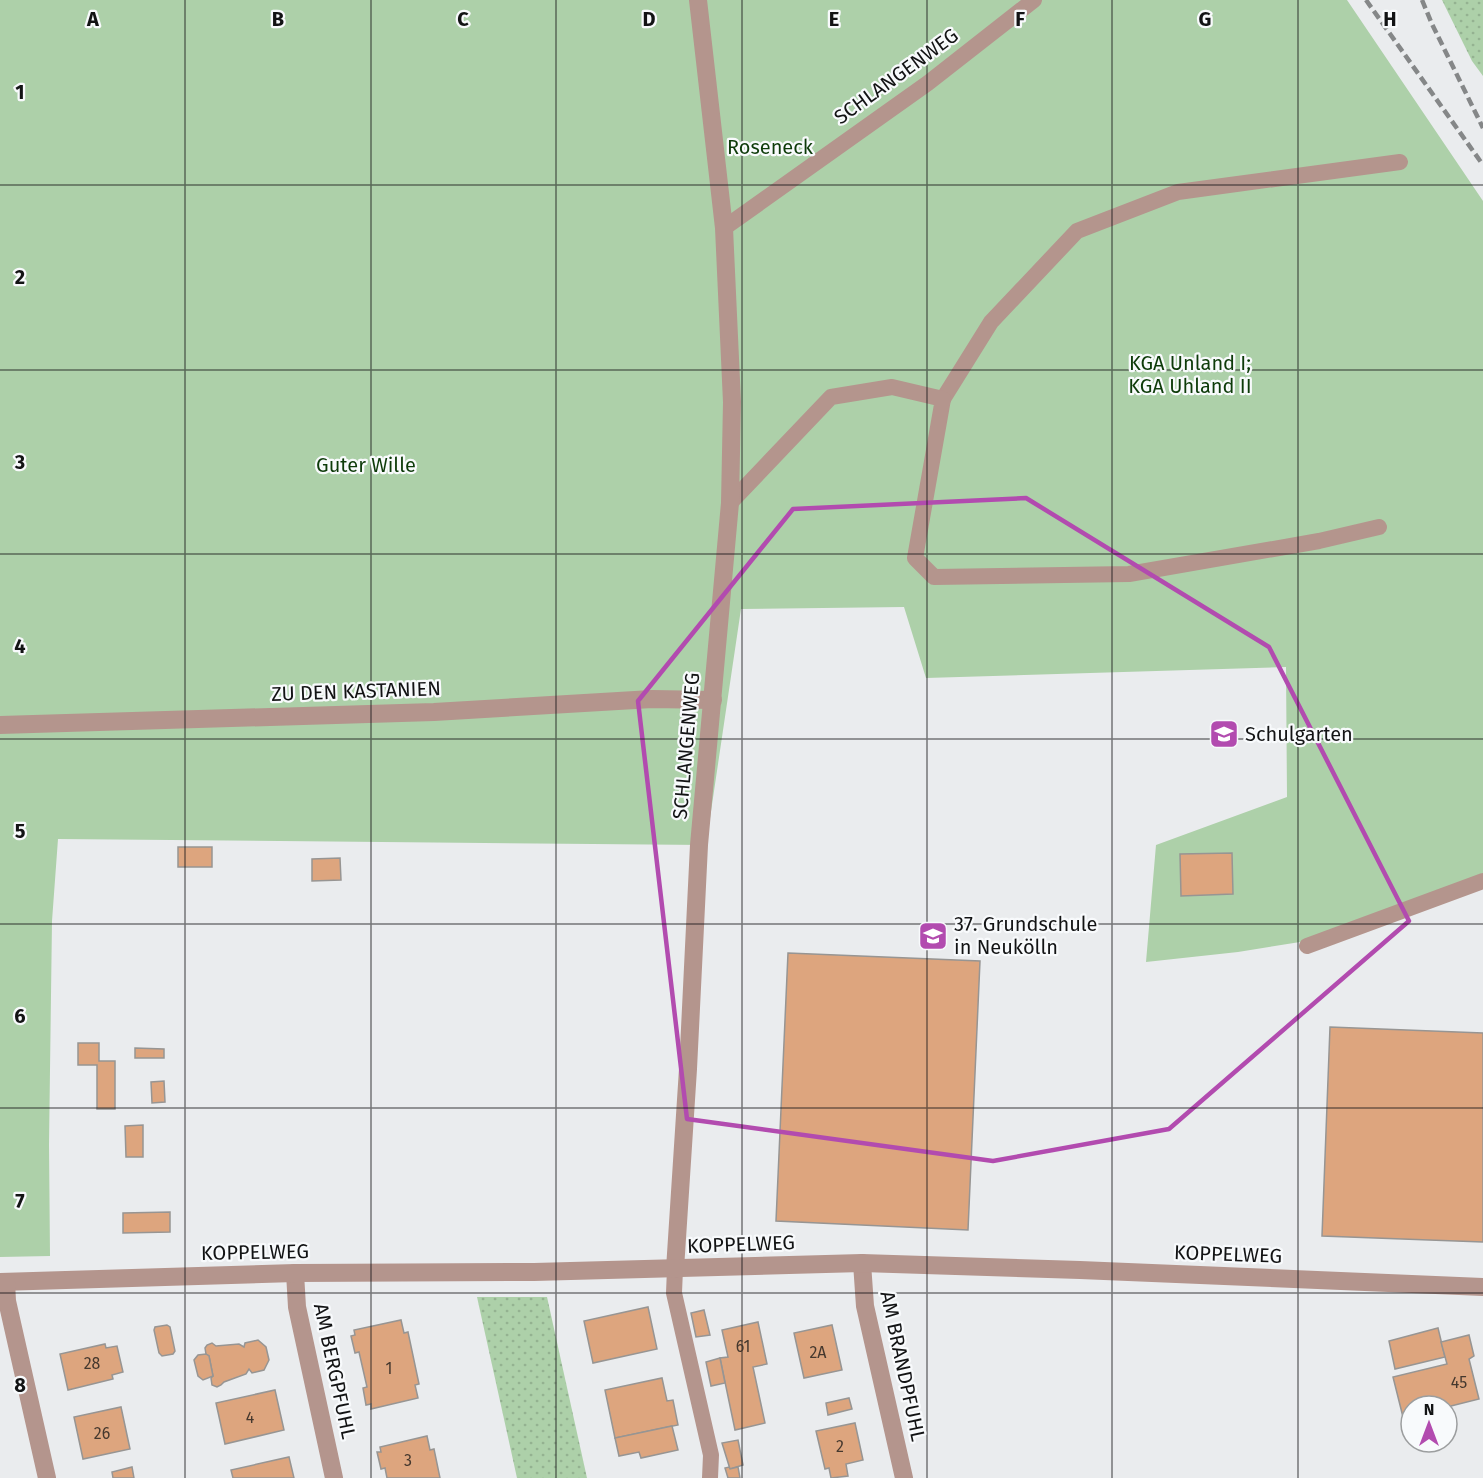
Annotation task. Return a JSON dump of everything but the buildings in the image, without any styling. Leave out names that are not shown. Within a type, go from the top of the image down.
[{"type":"street","name":"SCHLANGENWEG","points":[[675,1269],[699,845],[730,503],[732,402],[724,228],[699,0]]},
{"type":"street","name":"ZU DEN KASTANIEN","points":[[0,725],[434,712],[652,699],[713,700]]},
{"type":"street","name":"KOPPELWEG","points":[[3,1282],[295,1273],[534,1272],[862,1263],[1483,1287]]},
{"type":"street","name":"AM BRANDPFUHL","points":[[862,1263],[865,1306],[904,1478]]},
{"type":"street","name":"AM BERGPFUHL","points":[[295,1273],[297,1307],[334,1478]]},
{"type":"street","points":[[3,1282],[47,1478]]},
{"type":"lane","name":"SCHLANGENWEG","points":[[724,228],[928,83],[1034,0]]},
{"type":"lane","points":[[1379,527],[1319,541],[1129,574],[934,577],[915,558],[943,399],[991,322],[1077,231],[1178,192],[1401,162]]},
{"type":"lane","points":[[730,503],[831,397],[892,387],[943,399]]},
{"type":"lane","points":[[1307,946],[1483,881]]},
{"type":"lane","points":[[675,1269],[674,1293],[711,1455],[710,1478]]},
{"type":"highlighted area","points":[[1026,498],[1269,647],[1409,921],[1169,1129],[993,1161],[687,1119],[638,701],[793,509]]},
{"type":"green space","points":[[0,0],[1347,0],[1483,201],[1483,878],[1319,939],[1238,952],[1146,962],[1156,845],[1287,797],[1286,667],[926,678],[904,607],[741,609],[706,845],[58,839],[52,921],[50,1256],[0,1257]]},
{"type":"green space","points":[[1442,0],[1483,0],[1483,76],[1472,61]]},
{"type":"green space","points":[[477,1297],[547,1297],[587,1478],[517,1478]]},
{"type":"railway","points":[[1366,0],[1483,165]]},
{"type":"railway","points":[[1422,0],[1483,128]]},
{"type":"place","name":"Schulgarten","points":[[1224,734]]},
{"type":"place","name":"37. Grundschule in Neukölln","points":[[933,936]]},
{"type":"park label","name":"Roseneck","points":[[770,147]]},
{"type":"park label","name":"KGA Unland I; KGA Uhland II","points":[[1190,374]]},
{"type":"park label","name":"Guter Wille","points":[[366,465]]}]
